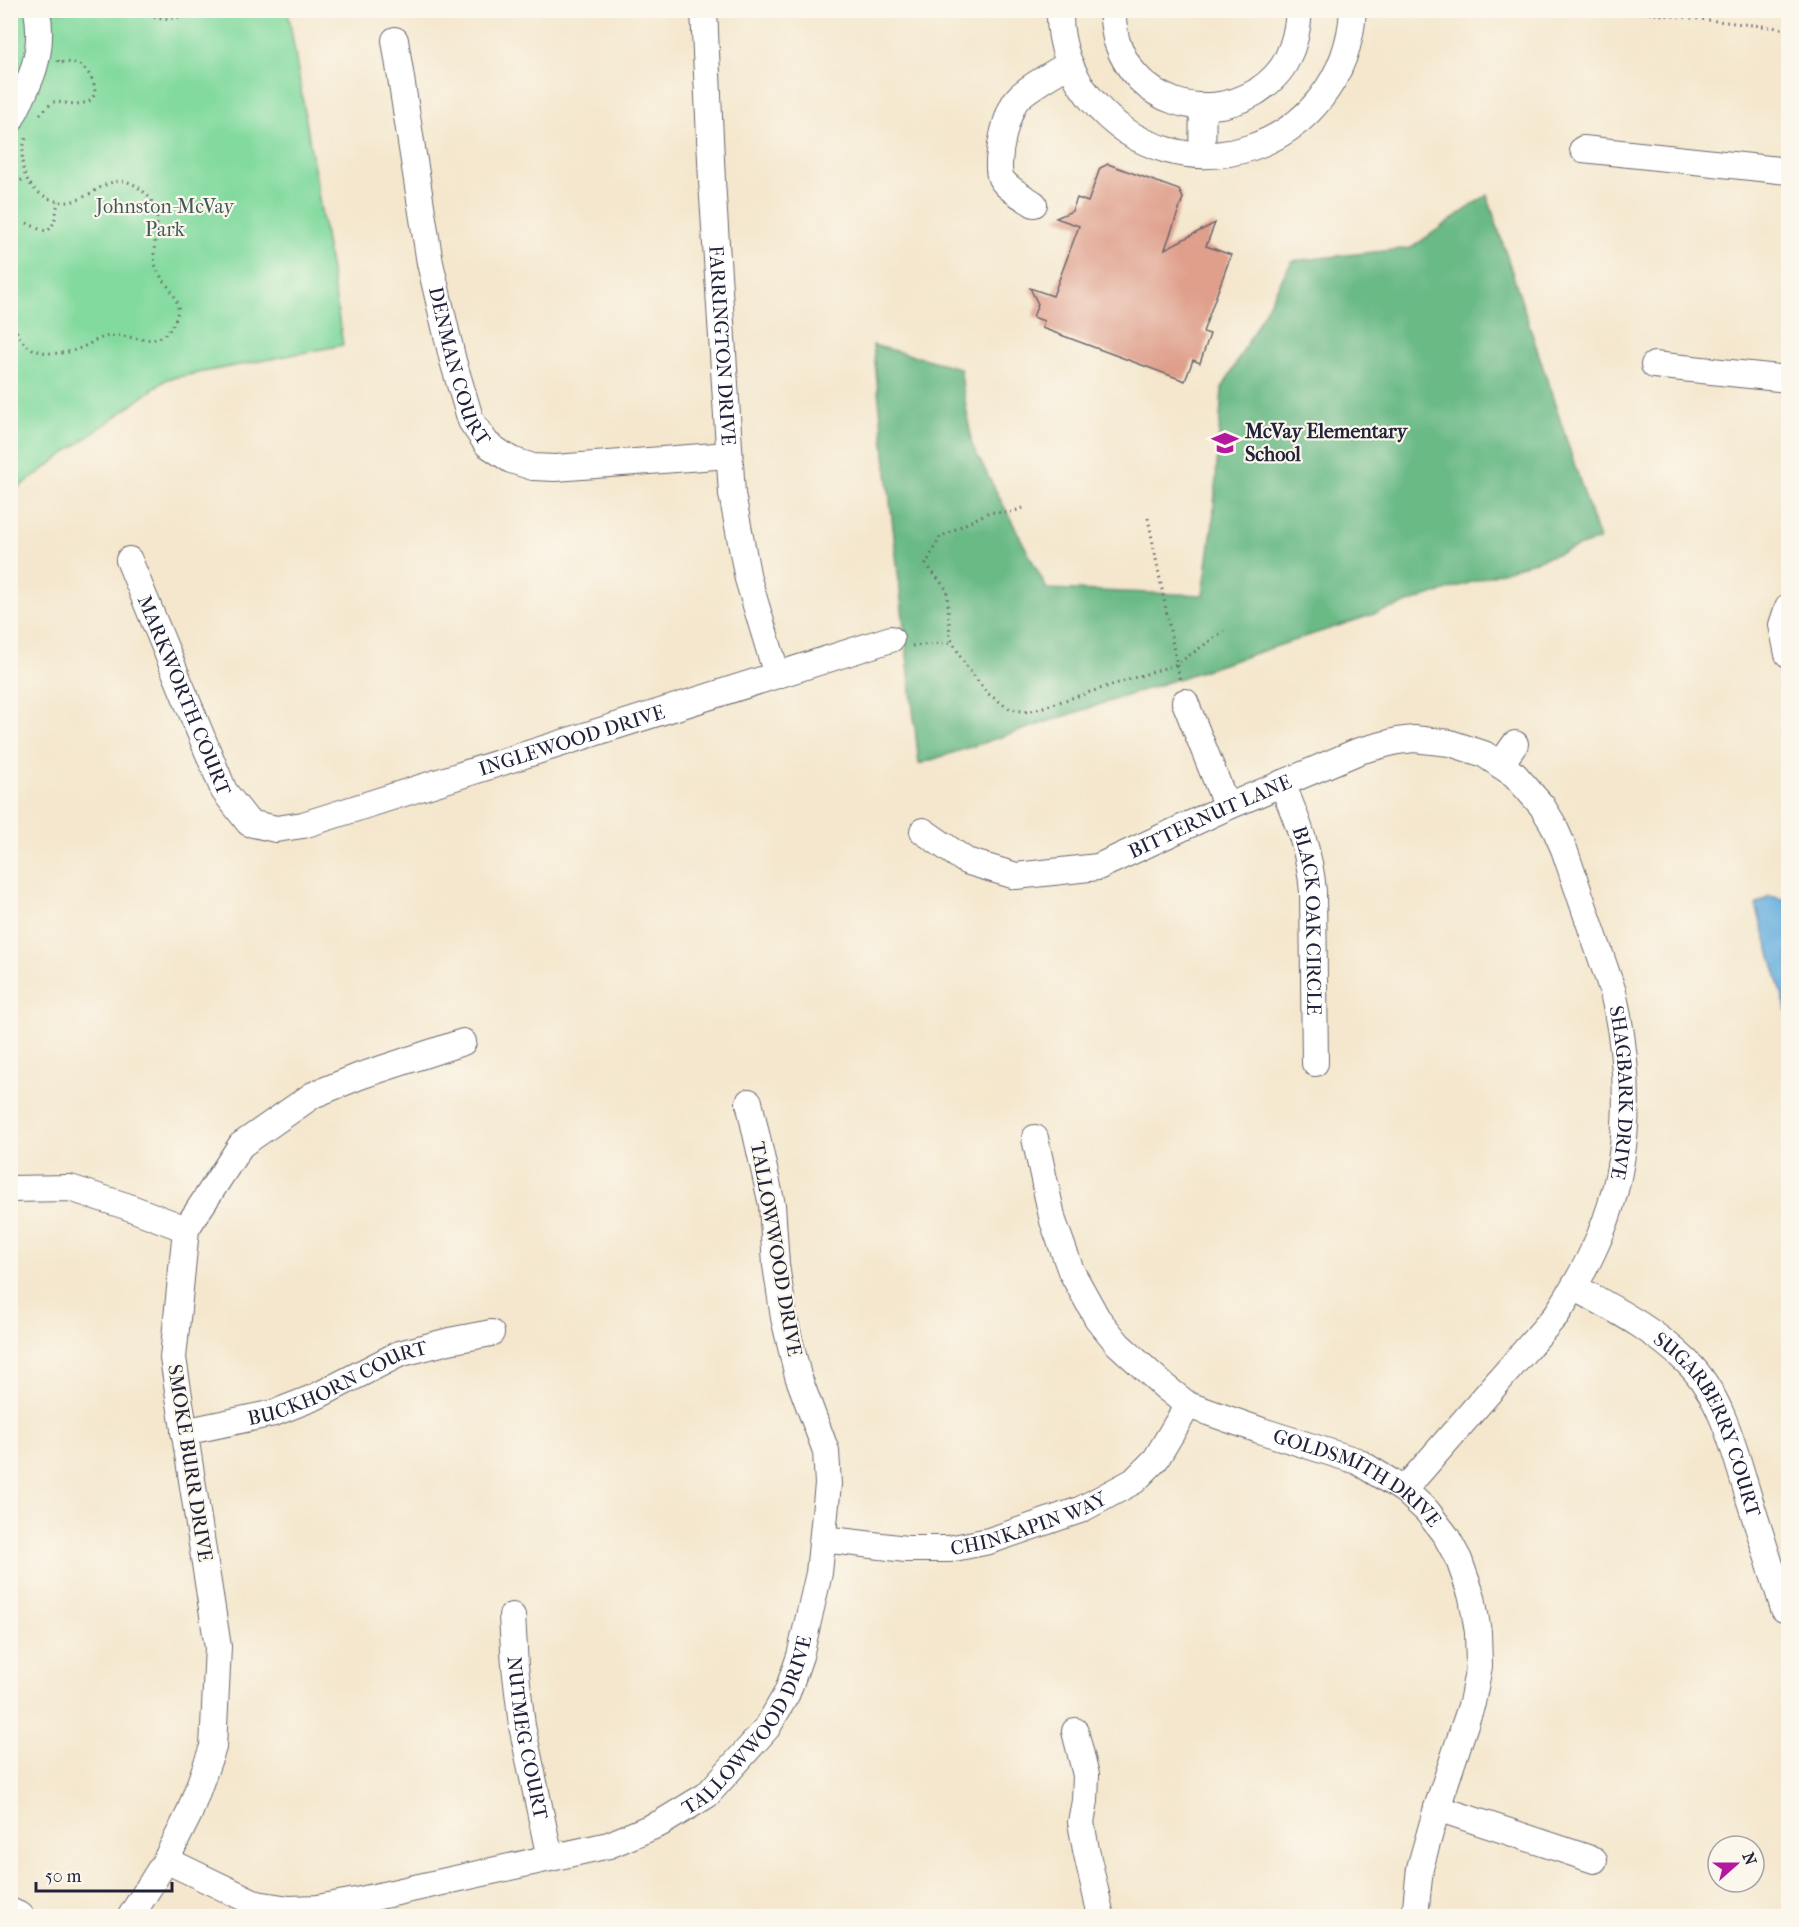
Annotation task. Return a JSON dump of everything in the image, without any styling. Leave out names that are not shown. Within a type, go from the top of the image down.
[{"type":"street","points":[[20,124],[20,102],[38,59],[40,31],[37,10]]},
{"type":"street","name":"FARRINGTON DRIVE","points":[[704,10],[712,181],[732,494],[748,579],[777,675]]},
{"type":"street","points":[[1060,10],[1064,51],[1086,93],[1102,113],[1120,129],[1142,140],[1164,149],[1188,154],[1236,152],[1280,135],[1300,121],[1332,83],[1342,62],[1353,10]]},
{"type":"street","points":[[1112,10],[1117,42],[1131,69],[1153,91],[1181,104],[1211,107],[1241,101],[1267,85],[1287,61],[1298,33],[1299,10]]},
{"type":"street","name":"DENMAN COURT","points":[[395,40],[419,201],[433,274],[453,361],[471,421],[487,444],[511,460],[532,468],[729,455]]},
{"type":"street","points":[[1034,204],[1013,190],[1001,178],[999,155],[1006,124],[1017,98],[1070,64]]},
{"type":"street","points":[[1202,154],[1203,106]]},
{"type":"street","points":[[1583,149],[1788,171]]},
{"type":"street","points":[[1654,365],[1788,379]]},
{"type":"street","name":"MARKWORTH COURT","points":[[129,560],[224,791],[249,823]]},
{"type":"street","points":[[1788,608],[1782,625],[1788,654]]},
{"type":"street","name":"INGLEWOOD DRIVE","points":[[249,823],[276,829],[303,825],[891,639]]},
{"type":"street","points":[[1185,702],[1227,807]]},
{"type":"street","name":"BITTERNUT LANE","points":[[923,831],[966,861],[1016,876],[1098,867],[1282,783],[1359,751],[1397,741],[1414,739],[1450,743],[1484,754],[1500,765]]},
{"type":"street","points":[[1500,765],[1515,744]]},
{"type":"street","name":"SHAGBARK DRIVE","points":[[1404,1490],[1550,1322],[1574,1287],[1593,1250],[1606,1217],[1617,1179],[1624,1140],[1627,1105],[1623,1044],[1613,992],[1564,849],[1553,824],[1529,790],[1515,775],[1500,765]]},
{"type":"street","name":"BLACK OAK CIRCLE","points":[[1282,783],[1305,843],[1311,868],[1315,1063]]},
{"type":"street","name":"SMOKE BURR DRIVE","points":[[131,1917],[166,1860],[189,1814],[213,1747],[218,1647],[172,1358],[186,1229],[241,1145],[313,1095],[360,1076],[463,1042]]},
{"type":"street","name":"TALLOWWOOD DRIVE","points":[[166,1860],[258,1904],[289,1909],[318,1908],[361,1900],[609,1845],[661,1823],[707,1795],[767,1728],[787,1693],[800,1656],[819,1572],[828,1484],[826,1451],[798,1376],[784,1318],[776,1265],[772,1205],[749,1102]]},
{"type":"street","name":"GOLDSMITH DRIVE","points":[[1035,1138],[1053,1221],[1071,1271],[1097,1318],[1118,1344],[1188,1405],[1357,1461],[1404,1490],[1427,1511],[1446,1536],[1459,1560],[1472,1597],[1478,1632],[1479,1666],[1472,1703],[1437,1808],[1420,1868],[1415,1917]]},
{"type":"street","points":[[10,1189],[70,1188],[186,1229]]},
{"type":"street","name":"SUGARBERRY COURT","points":[[1574,1287],[1660,1338],[1690,1364],[1713,1396],[1728,1431],[1784,1609]]},
{"type":"street","name":"BUCKHORN COURT","points":[[184,1432],[274,1413],[315,1397],[399,1354],[491,1333]]},
{"type":"street","name":"CHINKAPIN WAY","points":[[823,1539],[906,1549],[949,1548],[989,1541],[1080,1510],[1134,1481],[1156,1459],[1188,1405]]},
{"type":"street","name":"NUTMEG COURT","points":[[512,1616],[522,1726],[550,1858]]},
{"type":"street","points":[[1075,1731],[1086,1775],[1082,1822],[1101,1917]]},
{"type":"street","points":[[1437,1808],[1594,1860]]},
{"type":"street","points":[[10,1911],[21,1917]]},
{"type":"path","points":[[137,10],[160,19],[172,19],[187,15],[194,10]]},
{"type":"path","points":[[1619,10],[1788,29]]},
{"type":"path","points":[[38,117],[53,102],[77,104],[89,101],[95,93],[95,85],[80,65],[69,62],[58,63],[58,56]]},
{"type":"path","points":[[10,308],[18,333],[26,345],[36,350],[55,354],[75,350],[93,340],[110,336],[125,336],[143,341],[158,339],[169,331],[175,322],[178,306],[156,266],[157,213],[153,203],[144,192],[132,184],[120,181],[108,183],[73,201],[64,203],[42,195],[31,186],[26,178],[20,124]]},
{"type":"path","points":[[10,186],[26,178]]},
{"type":"path","points":[[27,223],[41,230],[50,229],[58,201]]},
{"type":"path","points":[[1023,508],[1009,513],[989,512],[940,537],[926,564],[947,590],[950,637],[964,663],[987,693],[1010,709],[1028,712],[1177,664],[1224,631]]},
{"type":"path","points":[[1148,518],[1185,702]]},
{"type":"path","points":[[891,639],[904,647],[953,642]]},
{"type":"green space","name":"Johnston-McVay Park","points":[[11,11],[288,11],[343,345],[167,379],[11,493]]},
{"type":"green space","points":[[1487,195],[1599,540],[919,764],[873,345],[960,368],[972,445],[1047,589],[1203,595],[1213,522],[1222,389],[1292,261],[1411,248]]},
{"type":"water","points":[[1769,896],[1788,900],[1788,1014],[1756,905]]},
{"type":"building","points":[[1108,164],[1179,190],[1183,198],[1165,249],[1215,223],[1206,246],[1231,255],[1203,332],[1210,334],[1200,363],[1193,360],[1185,381],[1042,328],[1044,321],[1033,317],[1038,304],[1030,288],[1053,296],[1079,226],[1056,218],[1072,211],[1077,198],[1088,202],[1100,168]]},
{"type":"place","name":"McVay Elementary School","points":[[1225,443]]}]
